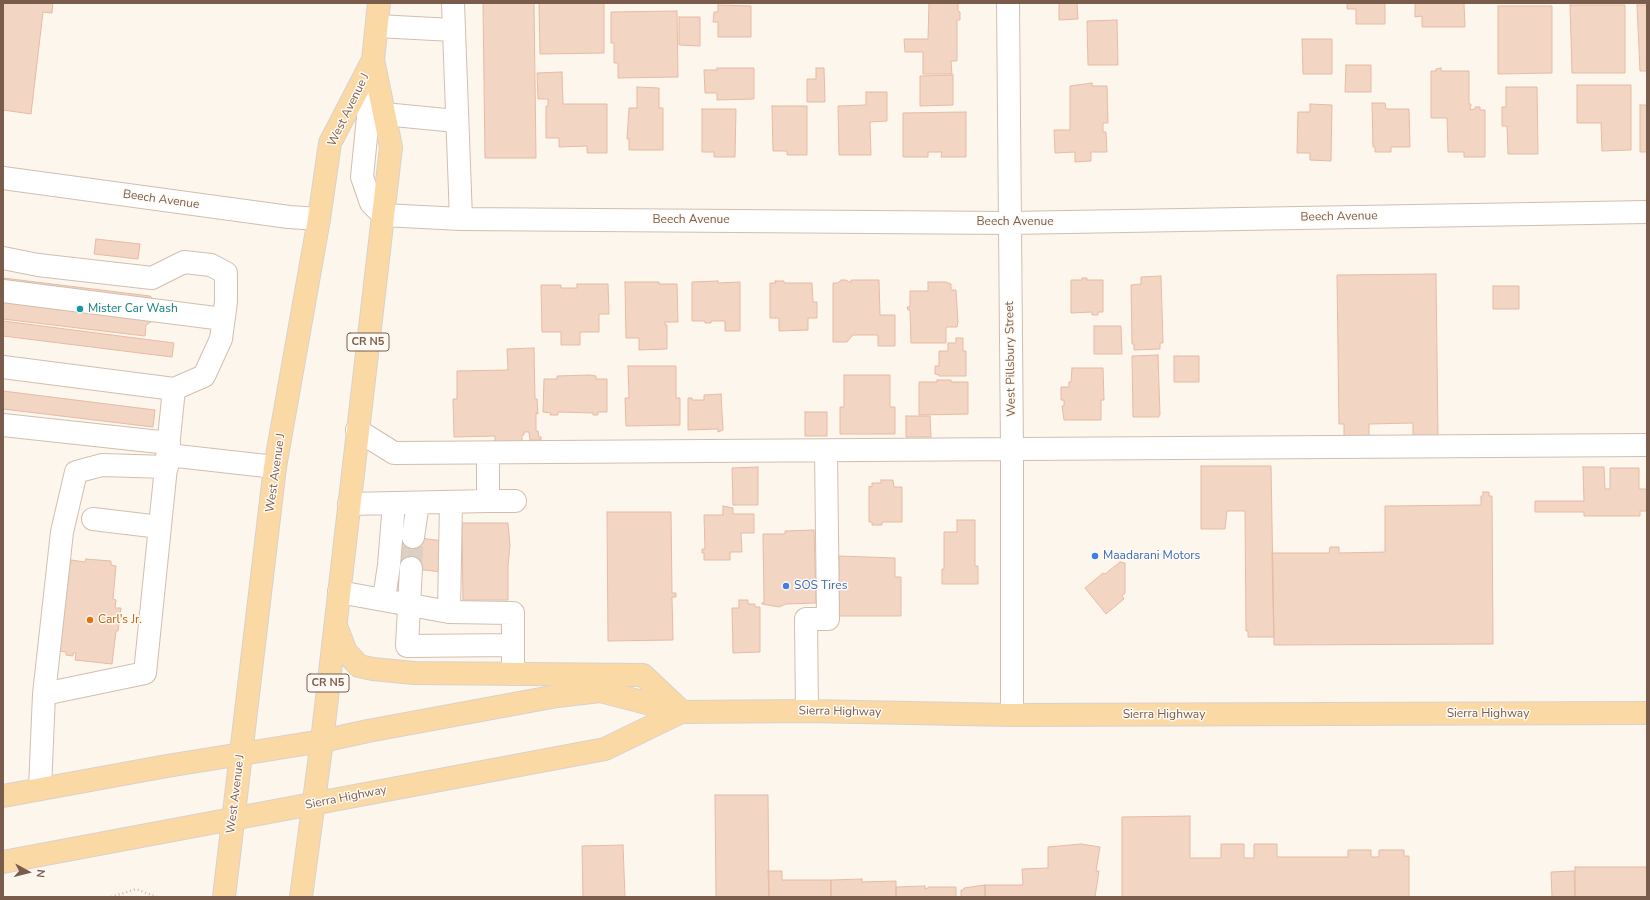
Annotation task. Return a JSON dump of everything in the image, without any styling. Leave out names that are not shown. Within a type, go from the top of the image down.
[{"type":"main road","name":"West Avenue J","points":[[301,897],[322,741],[391,148],[373,60],[379,3]]},
{"type":"main road","name":"West Avenue J","points":[[224,897],[276,467],[319,219],[330,143],[373,60]]},
{"type":"main road","points":[[335,625],[346,652],[359,666],[373,670],[414,673],[643,675],[682,712]]},
{"type":"main road","name":"Sierra Highway","points":[[3,796],[322,741],[501,706],[600,691],[682,712],[807,711],[1012,715],[1647,713]]},
{"type":"main road","name":"Sierra Highway","points":[[3,862],[605,749],[682,712]]},
{"type":"street","points":[[453,3],[456,121],[461,219]]},
{"type":"street","name":"West Pillsbury Street","points":[[1008,3],[1012,450],[1012,715]]},
{"type":"street","points":[[377,26],[454,30]]},
{"type":"street","points":[[373,60],[362,177],[371,202],[383,215]]},
{"type":"street","points":[[384,114],[456,121]]},
{"type":"street","name":"Beech Avenue","points":[[3,178],[289,217],[319,219]]},
{"type":"street","name":"Beech Avenue","points":[[383,215],[461,219],[1009,223],[1647,212]]},
{"type":"street","points":[[3,258],[38,266],[152,278],[184,262],[211,265],[226,273],[226,302],[221,339],[204,376],[174,389],[3,367]]},
{"type":"street","points":[[3,291],[224,319]]},
{"type":"street","points":[[44,694],[145,673],[174,389]]},
{"type":"street","points":[[3,425],[168,455],[276,467]]},
{"type":"street","points":[[358,430],[394,453],[1647,446]]},
{"type":"street","points":[[807,711],[806,619],[828,619],[826,451]]},
{"type":"street","points":[[488,453],[488,501]]},
{"type":"street","points":[[40,789],[44,694],[62,532],[76,472],[168,455]]},
{"type":"street","points":[[349,504],[515,501]]},
{"type":"street","points":[[449,612],[451,502]]},
{"type":"street","points":[[384,599],[390,565],[394,503]]},
{"type":"street","points":[[413,537],[418,503]]},
{"type":"street","points":[[93,519],[160,527]]},
{"type":"street","points":[[411,568],[407,646],[513,645]]},
{"type":"street","points":[[339,592],[449,612],[513,613],[513,674]]},
{"type":"path","points":[[111,897],[136,889],[157,897]]},
{"type":"building","points":[[3,3],[53,3],[52,13],[43,12],[31,114],[3,110]]},
{"type":"building","points":[[483,3],[534,3],[536,158],[485,158]]},
{"type":"building","points":[[539,3],[604,3],[604,53],[540,54]]},
{"type":"building","points":[[929,3],[958,3],[960,20],[957,20],[957,61],[951,61],[952,74],[923,74],[923,52],[905,52],[904,39],[928,39]]},
{"type":"building","points":[[1059,3],[1077,3],[1078,19],[1059,20]]},
{"type":"building","points":[[1347,3],[1385,3],[1385,24],[1356,24],[1356,9],[1347,9]]},
{"type":"building","points":[[1415,3],[1464,3],[1465,27],[1422,27],[1422,16],[1415,17]]},
{"type":"building","points":[[718,5],[751,6],[751,37],[718,37],[718,22],[713,22],[714,12],[718,12]]},
{"type":"building","points":[[1570,5],[1625,5],[1625,73],[1572,73]]},
{"type":"building","points":[[1637,5],[1647,5],[1647,71],[1640,71]]},
{"type":"building","points":[[1498,6],[1552,6],[1552,73],[1498,74]]},
{"type":"building","points":[[677,11],[678,77],[618,78],[618,63],[614,63],[614,43],[611,43],[611,12]]},
{"type":"building","points":[[679,17],[700,17],[700,46],[679,45]]},
{"type":"building","points":[[1117,20],[1118,65],[1088,65],[1087,21]]},
{"type":"building","points":[[1302,39],[1332,39],[1332,74],[1303,74]]},
{"type":"building","points":[[1346,65],[1371,65],[1371,92],[1345,92]]},
{"type":"building","points":[[717,68],[754,68],[754,99],[717,100],[717,93],[705,93],[704,70],[717,70]]},
{"type":"building","points":[[816,68],[824,68],[825,102],[807,102],[807,79],[816,79]]},
{"type":"building","points":[[1441,68],[1441,71],[1469,71],[1470,110],[1475,109],[1475,107],[1480,107],[1480,110],[1485,110],[1485,157],[1464,157],[1464,152],[1448,152],[1447,118],[1431,118],[1431,71],[1436,71],[1436,69]]},
{"type":"building","points":[[562,72],[563,104],[607,104],[607,153],[587,153],[587,146],[559,147],[559,138],[546,138],[546,106],[548,106],[548,99],[538,99],[537,73]]},
{"type":"building","points":[[953,75],[953,105],[920,106],[920,76]]},
{"type":"building","points":[[1092,83],[1092,86],[1107,86],[1108,123],[1103,123],[1103,132],[1106,132],[1107,152],[1091,152],[1091,161],[1075,162],[1075,152],[1055,153],[1054,130],[1070,130],[1070,86]]},
{"type":"building","points":[[1577,85],[1631,85],[1631,150],[1602,151],[1601,123],[1577,123]]},
{"type":"building","points":[[637,87],[659,88],[659,108],[663,108],[663,150],[629,150],[629,139],[627,139],[629,108],[637,108]]},
{"type":"building","points":[[1506,87],[1537,87],[1538,154],[1508,154],[1507,126],[1502,126],[1502,107],[1506,107]]},
{"type":"building","points":[[866,92],[887,92],[887,121],[870,122],[871,155],[839,155],[838,106],[866,105]]},
{"type":"building","points":[[1372,103],[1385,103],[1386,109],[1409,109],[1410,147],[1391,147],[1391,152],[1375,152],[1375,147],[1373,147]]},
{"type":"building","points":[[1310,104],[1332,105],[1331,161],[1310,160],[1310,153],[1297,153],[1298,112],[1310,112]]},
{"type":"building","points":[[1640,105],[1647,105],[1647,152],[1640,152]]},
{"type":"building","points":[[772,106],[807,106],[807,155],[787,155],[787,151],[773,151]]},
{"type":"building","points":[[702,109],[736,109],[735,157],[714,157],[714,152],[702,152]]},
{"type":"building","points":[[966,112],[966,157],[941,157],[942,152],[928,152],[928,157],[903,157],[903,113]]},
{"type":"building","points":[[96,239],[140,244],[138,259],[94,254]]},
{"type":"building","points":[[1436,274],[1438,437],[1413,437],[1413,423],[1369,424],[1369,437],[1344,438],[1344,424],[1339,424],[1337,275]]},
{"type":"building","points":[[1161,276],[1163,343],[1160,343],[1160,349],[1134,350],[1134,344],[1132,344],[1131,285],[1141,284],[1141,277]]},
{"type":"building","name":"Mister Car Wash","points":[[3,278],[150,296],[156,302],[154,320],[146,325],[145,336],[3,319]]},
{"type":"building","points":[[1082,278],[1087,278],[1087,280],[1103,280],[1103,312],[1098,312],[1098,315],[1092,315],[1092,312],[1071,313],[1071,280],[1082,280]]},
{"type":"building","points":[[841,280],[846,280],[851,283],[851,280],[879,280],[880,315],[895,315],[895,346],[878,346],[878,335],[853,335],[847,342],[833,342],[833,283],[838,283]]},
{"type":"building","points":[[718,281],[718,283],[740,282],[740,331],[725,331],[725,321],[711,321],[711,323],[705,323],[705,321],[692,321],[692,282]]},
{"type":"building","points":[[775,281],[784,281],[784,283],[812,283],[813,302],[817,302],[817,318],[808,318],[808,330],[779,331],[779,318],[770,318],[770,283],[776,283]]},
{"type":"building","points":[[625,282],[659,282],[659,284],[677,284],[678,322],[665,322],[665,325],[667,325],[667,349],[639,350],[639,338],[626,338]]},
{"type":"building","points":[[928,282],[946,282],[951,284],[951,290],[956,290],[958,322],[957,327],[946,327],[946,343],[911,343],[910,310],[908,310],[907,307],[910,307],[910,291],[928,291]]},
{"type":"building","points":[[577,284],[608,284],[609,314],[599,314],[599,332],[580,332],[580,345],[561,345],[561,332],[542,332],[541,285],[561,285],[561,288],[577,288]]},
{"type":"building","points":[[1493,286],[1519,286],[1519,309],[1493,309]]},
{"type":"building","points":[[3,321],[174,343],[172,357],[3,336]]},
{"type":"building","points":[[1094,326],[1121,326],[1122,354],[1094,354]]},
{"type":"building","points":[[956,338],[963,338],[963,351],[966,351],[966,376],[939,376],[935,374],[935,366],[939,366],[939,351],[948,351],[948,343],[956,343]]},
{"type":"building","points":[[534,348],[535,399],[537,399],[538,414],[536,413],[536,431],[538,431],[541,440],[530,440],[529,432],[524,432],[524,435],[522,435],[522,442],[495,442],[495,436],[454,437],[453,399],[457,399],[457,371],[508,370],[507,349]]},
{"type":"building","points":[[1158,355],[1160,415],[1159,417],[1133,417],[1132,356]]},
{"type":"building","points":[[1174,356],[1199,356],[1199,382],[1174,382]]},
{"type":"building","points":[[628,366],[676,366],[676,398],[680,398],[680,425],[626,426],[625,398],[629,398]]},
{"type":"building","points":[[1072,368],[1103,368],[1104,400],[1101,400],[1101,420],[1064,420],[1062,406],[1064,406],[1064,400],[1061,400],[1061,387],[1069,387]]},
{"type":"building","points":[[844,375],[890,375],[890,407],[895,407],[895,434],[840,434],[840,407],[844,407]]},
{"type":"building","points":[[557,376],[596,376],[596,379],[607,379],[607,412],[598,412],[598,415],[593,415],[593,413],[558,412],[558,415],[550,415],[551,413],[543,412],[544,379],[557,379]]},
{"type":"building","points":[[937,380],[968,382],[968,414],[919,415],[919,382],[937,382]]},
{"type":"building","points":[[3,391],[155,410],[153,427],[3,409]]},
{"type":"building","points":[[721,394],[723,430],[718,432],[718,429],[688,430],[688,398],[692,398],[692,400],[704,400],[704,395]]},
{"type":"building","points":[[805,412],[827,412],[827,436],[805,436]]},
{"type":"building","points":[[906,416],[930,416],[931,437],[906,437]]},
{"type":"building","points":[[1201,466],[1271,466],[1274,637],[1248,637],[1248,631],[1246,631],[1245,511],[1227,511],[1225,529],[1201,529]]},
{"type":"building","points":[[758,467],[758,505],[733,505],[732,468]]},
{"type":"building","points":[[1583,467],[1604,467],[1605,489],[1610,489],[1610,468],[1639,468],[1639,489],[1647,489],[1647,511],[1640,511],[1640,516],[1584,516],[1584,512],[1535,512],[1535,501],[1584,501]]},
{"type":"building","points":[[881,480],[893,480],[894,487],[902,487],[902,522],[882,522],[882,525],[872,525],[872,522],[869,522],[869,486],[872,487],[872,483],[881,483]]},
{"type":"building","points":[[1483,492],[1489,492],[1489,496],[1492,496],[1493,644],[1274,645],[1272,553],[1329,553],[1330,547],[1339,547],[1339,553],[1385,552],[1385,506],[1481,505],[1481,496],[1483,496]]},
{"type":"building","points":[[723,506],[733,508],[733,514],[754,514],[754,533],[741,533],[742,552],[730,552],[730,560],[704,560],[704,553],[702,553],[702,549],[705,549],[704,515],[723,515]]},
{"type":"building","points":[[607,512],[671,512],[672,593],[676,593],[676,597],[672,597],[673,640],[608,641]]},
{"type":"building","points":[[957,520],[975,520],[975,566],[978,566],[978,584],[942,584],[942,569],[944,569],[944,532],[957,532]]},
{"type":"building","points":[[462,523],[508,523],[510,545],[508,566],[508,600],[463,600]]},
{"type":"building","points":[[814,530],[816,603],[786,604],[779,607],[762,604],[764,602],[763,534],[785,534],[785,531]]},
{"type":"building","points":[[386,534],[444,541],[441,572],[383,565]]},
{"type":"building","points":[[839,556],[895,558],[895,577],[901,577],[901,616],[839,616]]},
{"type":"building","name":"Carl's Jr.","points":[[86,559],[111,561],[111,565],[116,566],[113,599],[116,600],[115,608],[121,608],[118,631],[116,631],[112,664],[75,660],[76,653],[73,653],[73,656],[66,655],[66,652],[59,651],[63,562],[71,563],[71,560],[85,562]]},
{"type":"building","points":[[1120,562],[1125,563],[1125,593],[1122,596],[1124,599],[1106,614],[1085,588],[1103,573],[1105,574]]},
{"type":"building","points":[[739,600],[748,600],[748,604],[755,604],[755,607],[760,607],[760,652],[733,653],[732,608],[739,608]]},
{"type":"building","points":[[715,795],[768,795],[769,897],[716,897]]},
{"type":"building","points":[[1190,816],[1190,858],[1221,858],[1221,844],[1244,844],[1244,858],[1254,858],[1254,844],[1277,844],[1277,857],[1348,857],[1348,850],[1371,850],[1371,857],[1379,857],[1379,850],[1404,850],[1404,856],[1409,856],[1409,897],[1122,897],[1122,817]]},
{"type":"building","points":[[1081,844],[1100,847],[1096,871],[1099,871],[1095,897],[985,897],[985,885],[1023,885],[1022,869],[1048,868],[1048,847]]},
{"type":"building","points":[[623,845],[625,897],[583,897],[582,846]]},
{"type":"building","points":[[1575,867],[1647,867],[1647,897],[1575,897]]},
{"type":"building","points":[[768,871],[782,871],[782,880],[831,880],[831,897],[769,897]]},
{"type":"building","points":[[1574,871],[1575,897],[1552,897],[1551,872]]},
{"type":"building","points":[[862,879],[862,882],[896,881],[896,897],[831,897],[831,880]]},
{"type":"building","points":[[985,885],[985,897],[961,897],[961,890],[964,888]]},
{"type":"building","points":[[925,886],[925,889],[928,887],[956,887],[956,897],[896,897],[896,887]]},
{"type":"tunnel","points":[[411,568],[413,537]]},
{"type":"place","name":"Mister Car Wash","points":[[80,309]]},
{"type":"place","name":"Maadarani Motors","points":[[1095,556]]},
{"type":"place","name":"SOS Tires","points":[[786,586]]},
{"type":"place","name":"Carl's Jr.","points":[[90,620]]}]
